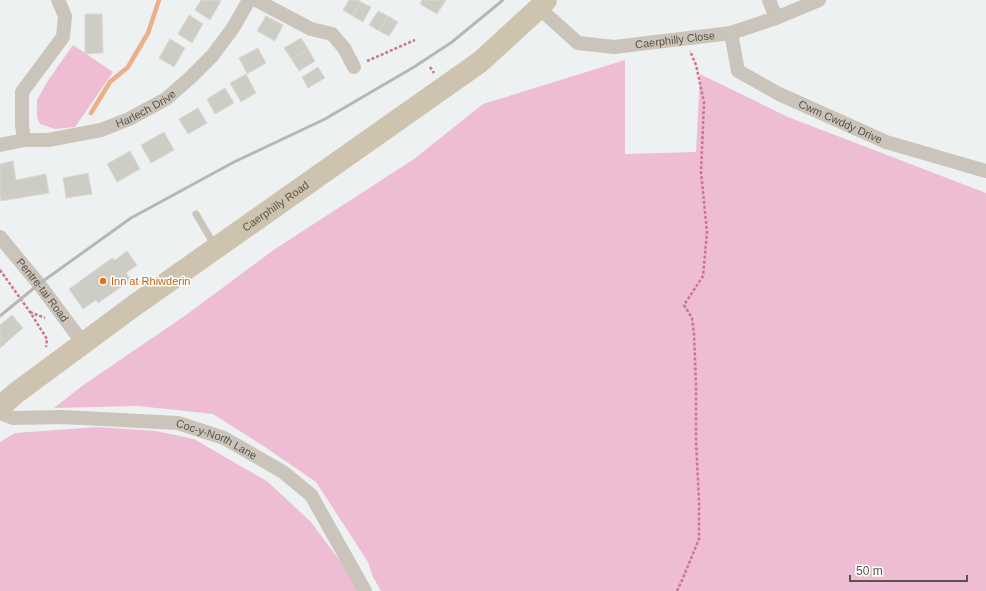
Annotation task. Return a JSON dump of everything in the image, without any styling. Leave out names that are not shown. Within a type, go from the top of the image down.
[{"type":"main road","name":"Caerphilly Road","points":[[0,407],[16,393],[135,305],[480,62],[543,4]]},
{"type":"street","points":[[24,140],[22,125],[22,92],[63,37],[65,16],[58,0]]},
{"type":"street","name":"Harlech Drive","points":[[0,145],[24,140],[48,140],[101,130],[129,119],[166,99],[191,78],[212,56],[233,28],[249,0]]},
{"type":"street","points":[[256,0],[311,30],[332,34],[344,48],[354,67]]},
{"type":"street","points":[[769,0],[776,18]]},
{"type":"street","name":"Caerphilly Close","points":[[543,4],[578,43],[614,47],[731,33],[776,18],[819,0]]},
{"type":"street","name":"Cwm Cwddy Drive","points":[[731,33],[738,71],[779,94],[886,142],[986,171]]},
{"type":"street","name":"Pentre-tai Road","points":[[0,237],[39,284],[83,343]]},
{"type":"street","name":"Coc-y-North Lane","points":[[0,413],[13,418],[63,417],[178,423],[224,438],[283,472],[311,495],[365,591]]},
{"type":"lane","points":[[196,214],[216,248]]},
{"type":"path","points":[[677,591],[684,578],[699,539],[694,334],[692,318],[684,305],[703,276],[707,232],[701,172],[704,102],[696,65],[685,38]]},
{"type":"path","points":[[354,67],[415,40]]},
{"type":"path","points":[[0,270],[47,339],[46,350]]},
{"type":"path","points":[[30,312],[40,316]]},
{"type":"shaded area","points":[[73,45],[113,72],[75,127],[55,129],[40,124],[37,117],[37,100],[49,79]]},
{"type":"shaded area","points":[[625,60],[625,154],[696,152],[700,74],[788,117],[986,193],[986,591],[381,591],[373,577],[368,562],[316,482],[213,414],[138,406],[54,408],[82,386],[186,315],[275,249],[414,159],[483,104]]},
{"type":"shaded area","points":[[98,427],[156,431],[194,439],[268,482],[311,522],[343,565],[358,591],[0,591],[0,442],[15,433]]},
{"type":"building","points":[[201,0],[221,1],[210,20],[195,10]]},
{"type":"building","points":[[349,0],[358,0],[361,2],[353,16],[343,10]]},
{"type":"building","points":[[422,0],[446,0],[437,14],[420,4]]},
{"type":"building","points":[[361,2],[371,7],[363,22],[353,16]]},
{"type":"building","points":[[378,11],[388,16],[379,31],[369,25]]},
{"type":"building","points":[[85,14],[102,14],[103,53],[85,54]]},
{"type":"building","points":[[189,15],[203,24],[192,43],[178,34]]},
{"type":"building","points":[[266,16],[283,25],[275,41],[257,31]]},
{"type":"building","points":[[388,16],[398,22],[389,36],[379,31]]},
{"type":"building","points":[[301,38],[308,49],[292,60],[284,48]]},
{"type":"building","points":[[170,39],[185,48],[174,67],[159,58]]},
{"type":"building","points":[[258,48],[266,63],[247,74],[239,58]]},
{"type":"building","points":[[308,49],[315,61],[299,71],[292,60]]},
{"type":"building","points":[[318,67],[325,78],[308,88],[302,77]]},
{"type":"building","points":[[246,74],[256,93],[241,102],[230,83]]},
{"type":"building","points":[[225,88],[234,103],[215,114],[207,99]]},
{"type":"building","points":[[198,108],[207,123],[188,134],[179,119]]},
{"type":"building","points":[[164,132],[174,150],[151,163],[141,145]]},
{"type":"building","points":[[130,151],[140,169],[117,182],[107,164]]},
{"type":"building","points":[[13,161],[16,180],[46,174],[49,193],[1,201],[0,164]]},
{"type":"building","points":[[88,173],[92,194],[66,198],[63,178]]},
{"type":"building","points":[[127,251],[137,265],[126,273],[131,280],[98,303],[96,300],[83,309],[69,289],[112,258],[115,260]]},
{"type":"building","points":[[12,315],[23,328],[0,348],[0,325]]},
{"type":"waterway","points":[[91,113],[110,82],[128,67],[148,33],[159,0]]},
{"type":"railway","points":[[0,316],[39,284],[131,218],[234,162],[325,119],[414,67],[452,42],[503,0]]},
{"type":"place","name":"Inn at Rhiwderin","points":[[103,281]]}]
